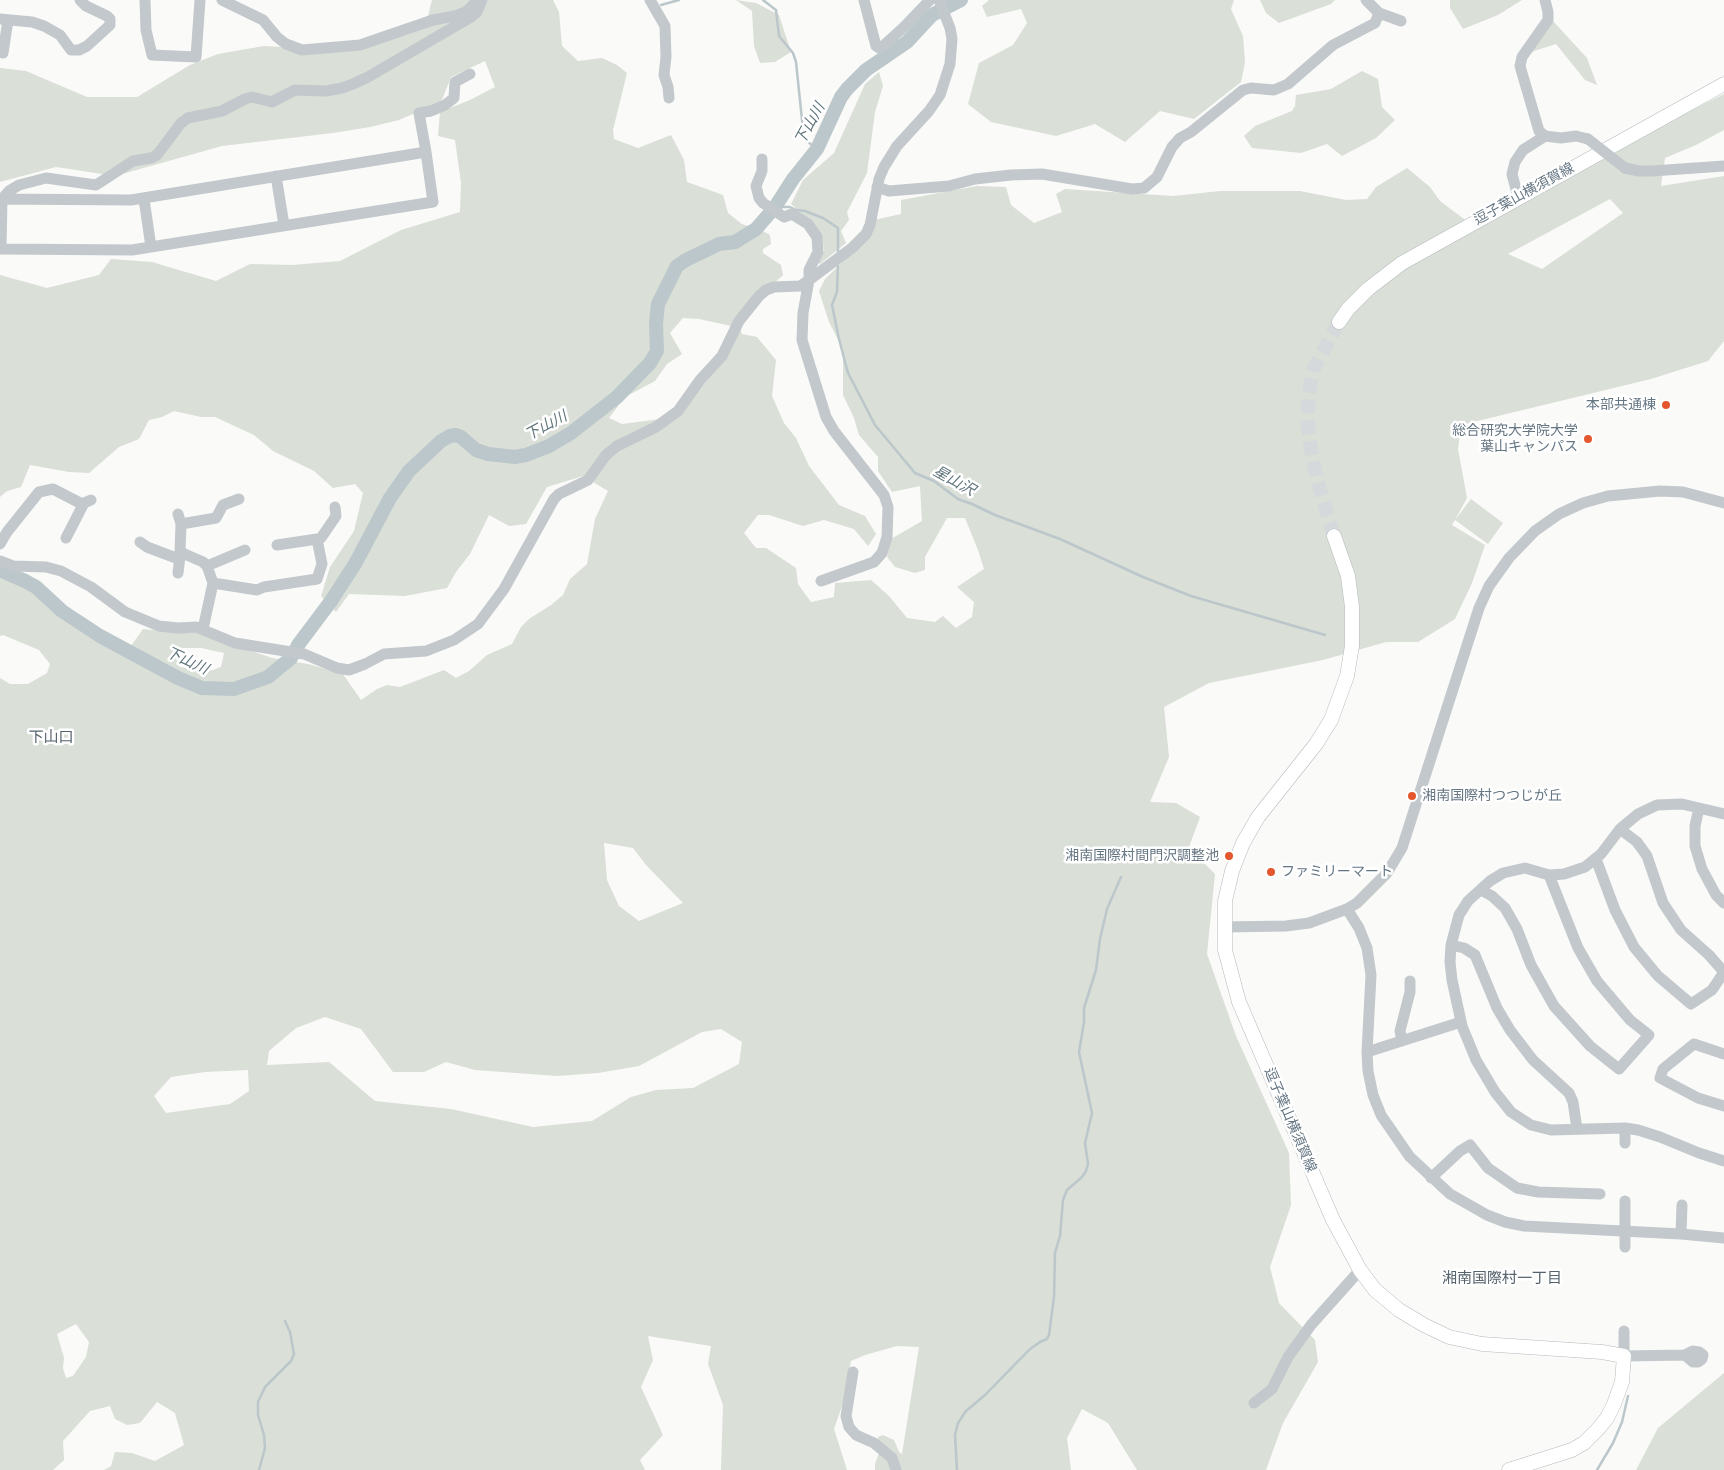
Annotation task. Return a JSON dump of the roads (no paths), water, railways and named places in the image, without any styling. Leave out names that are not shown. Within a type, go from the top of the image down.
[{"type":"main road","name":"逗子葉山横須賀線","points":[[1339,322],[1348,309],[1368,289],[1402,263],[1724,84]]},
{"type":"main road","name":"逗子葉山横須賀線","points":[[1334,536],[1348,576],[1352,607],[1352,646],[1347,676],[1331,720],[1316,744],[1258,817],[1243,843],[1232,871],[1225,901],[1224,950],[1239,1002],[1333,1220],[1360,1270],[1376,1290],[1399,1310],[1449,1337],[1482,1344],[1602,1352],[1624,1356]]},
{"type":"main road","points":[[1509,1470],[1572,1450],[1584,1443],[1607,1418],[1614,1404],[1622,1382],[1624,1356]]},
{"type":"street","points":[[3,53],[4,19],[32,22],[44,26],[60,35],[71,50],[79,50],[87,46],[110,25],[110,19],[86,6],[80,0]]},
{"type":"street","points":[[145,0],[146,30],[152,55],[196,57],[200,0]]},
{"type":"street","points":[[222,0],[263,20],[276,36],[286,44],[302,50],[360,45],[433,20],[466,12],[478,0]]},
{"type":"street","points":[[470,74],[455,82],[454,98],[445,105],[431,111],[419,113],[433,202],[132,250],[0,249],[1,199],[19,185],[56,178],[96,185],[133,161],[157,155],[181,123],[188,118],[222,111],[245,99],[258,98],[266,102],[272,102],[295,90],[326,90],[342,88],[353,84],[471,17],[478,12],[482,0]]},
{"type":"street","points":[[650,0],[665,26],[666,57],[664,75],[669,98]]},
{"type":"street","points":[[864,0],[876,46],[879,48],[904,27],[930,0]]},
{"type":"street","points":[[0,561],[13,566],[46,567],[61,571],[91,587],[125,612],[159,626],[196,627],[235,643],[304,654],[337,668],[349,670],[384,654],[426,651],[466,634],[478,624],[504,589],[554,499],[559,494],[588,480],[606,455],[617,446],[656,427],[678,411],[700,380],[722,356],[739,322],[766,290],[774,287],[800,286],[852,248],[866,234],[870,225],[877,187],[884,167],[897,146],[929,111],[940,95],[950,64],[952,49],[950,28],[939,0]]},
{"type":"street","points":[[1366,0],[1379,13],[1401,21]]},
{"type":"street","points":[[1546,0],[1548,20],[1522,57],[1520,66],[1539,131],[1545,136],[1561,138],[1580,136],[1588,139],[1625,168],[1646,171],[1724,166]]},
{"type":"street","points":[[877,187],[889,191],[949,186],[975,179],[1042,174],[1132,189],[1144,188],[1158,177],[1172,147],[1180,138],[1191,132],[1243,90],[1251,88],[1274,90],[1288,84],[1333,45],[1375,23],[1379,13]]},
{"type":"street","points":[[1518,197],[1512,174],[1515,162],[1523,150],[1545,136]]},
{"type":"street","points":[[1,199],[144,199],[426,152]]},
{"type":"street","points":[[762,159],[762,171],[756,186],[757,193],[763,203],[784,217],[792,214],[808,224],[817,236],[818,252],[809,270],[812,278],[803,313],[802,340],[826,417],[834,431],[884,496],[888,508],[886,537],[882,553],[874,562],[821,581]]},
{"type":"street","points":[[276,176],[284,225]]},
{"type":"street","points":[[144,199],[151,247]]},
{"type":"street","points":[[0,544],[12,525],[39,492],[53,489],[80,503],[88,501],[66,538]]},
{"type":"street","points":[[1224,927],[1286,926],[1309,923],[1347,909],[1369,892],[1387,873],[1402,848],[1479,608],[1489,586],[1509,558],[1535,530],[1559,514],[1583,503],[1608,496],[1660,491],[1683,492],[1724,503]]},
{"type":"street","points":[[178,574],[182,555],[179,548],[180,519],[216,518],[223,505],[239,499]]},
{"type":"street","points":[[277,545],[321,538],[336,516],[335,507]]},
{"type":"street","points":[[213,583],[257,590],[264,587],[317,579],[322,564],[317,539]]},
{"type":"street","points":[[140,542],[147,547],[176,558],[182,555],[197,559],[207,566],[213,583],[203,629]]},
{"type":"street","points":[[207,566],[244,550]]},
{"type":"street","points":[[1724,814],[1682,804],[1656,805],[1638,814],[1620,830],[1596,859],[1585,867],[1564,874],[1549,875],[1525,868],[1503,873],[1490,881],[1468,901],[1459,915],[1451,945],[1450,962],[1461,1022],[1476,1060],[1495,1092],[1511,1112],[1531,1125],[1550,1130],[1626,1128],[1646,1132],[1699,1154],[1724,1161]]},
{"type":"street","points":[[1699,808],[1695,826],[1696,846],[1702,869],[1716,896],[1724,903]]},
{"type":"street","points":[[1596,859],[1615,910],[1634,947],[1658,976],[1691,1004],[1712,990],[1724,972],[1682,930],[1664,903],[1646,856],[1637,842],[1620,830]]},
{"type":"street","points":[[1480,890],[1492,896],[1505,908],[1517,929],[1531,965],[1554,1006],[1590,1046],[1619,1069],[1649,1035],[1630,1020],[1597,982],[1578,948],[1549,875]]},
{"type":"street","points":[[1347,909],[1359,928],[1367,948],[1371,975],[1367,1052],[1373,1095],[1381,1115],[1410,1157],[1431,1178],[1450,1194],[1466,1204],[1505,1222],[1537,1227],[1724,1238]]},
{"type":"street","points":[[1451,945],[1464,948],[1475,955],[1497,1008],[1510,1030],[1533,1060],[1569,1093],[1573,1102],[1577,1129]]},
{"type":"street","points":[[1402,1041],[1400,1031],[1410,992],[1410,981]]},
{"type":"street","points":[[1367,1052],[1461,1022]]},
{"type":"street","points":[[1724,1054],[1694,1044],[1663,1069],[1660,1078],[1698,1098],[1724,1106]]},
{"type":"street","points":[[1625,1143],[1626,1128]]},
{"type":"street","points":[[1431,1178],[1460,1151],[1470,1145],[1488,1168],[1517,1188],[1538,1192],[1600,1194]]},
{"type":"street","points":[[1625,1200],[1625,1247]]},
{"type":"street","points":[[1681,1234],[1682,1205]]},
{"type":"street","points":[[1254,1403],[1272,1388],[1288,1357],[1311,1325],[1360,1270]]},
{"type":"street","points":[[1624,1331],[1624,1356],[1685,1355]]},
{"type":"street","points":[[853,1372],[846,1416],[849,1427],[856,1435],[874,1443],[892,1458],[896,1470]]},
{"type":"waterway","points":[[661,5],[679,0]]},
{"type":"waterway","points":[[763,0],[776,10],[779,36],[793,53],[796,62],[804,139],[817,149]]},
{"type":"waterway","name":"下山川","points":[[0,570],[36,587],[62,611],[100,636],[178,678],[202,688],[234,689],[268,677],[291,658],[298,645],[331,601],[355,564],[390,498],[409,471],[441,441],[456,435],[476,450],[488,454],[515,457],[526,455],[549,446],[571,433],[617,397],[650,363],[657,351],[656,324],[658,304],[677,266],[719,244],[735,242],[756,229],[775,207],[793,179],[817,149],[841,97],[847,89],[866,70],[907,42],[932,15],[961,0]]},
{"type":"waterway","name":"星山沢","points":[[776,207],[790,207],[805,211],[823,218],[838,228],[838,253]]},
{"type":"waterway","name":"星山沢","points":[[838,264],[837,292],[832,305],[848,373],[875,425],[915,473],[934,481],[958,499],[1060,539],[1143,577],[1191,596],[1325,635]]},
{"type":"waterway","points":[[957,1470],[955,1435],[958,1423],[966,1411],[985,1395],[1030,1349],[1047,1339],[1049,1335],[1054,1297],[1055,1253],[1060,1236],[1063,1200],[1067,1190],[1082,1177],[1088,1164],[1085,1143],[1092,1113],[1079,1052],[1084,1022],[1084,1008],[1096,970],[1100,939],[1107,909],[1121,877]]},
{"type":"waterway","points":[[259,1470],[265,1448],[264,1435],[258,1415],[258,1402],[265,1387],[291,1361],[294,1354],[290,1332],[285,1321]]},
{"type":"waterway","points":[[1597,1470],[1613,1443],[1622,1422],[1628,1396]]},
{"type":"tunnel","points":[[1334,536],[1317,480],[1307,419],[1309,393],[1314,368],[1339,322]]},
{"type":"place","name":"本部共通棟","points":[[1666,405]]},
{"type":"place","name":"総合研究大学院大学 葉山キャンパス","points":[[1588,439]]},
{"type":"place","name":"湘南国際村つつじが丘","points":[[1412,796]]},
{"type":"place","name":"湘南国際村間門沢調整池","points":[[1229,856]]},
{"type":"place","name":"ファミリーマート","points":[[1271,872]]},
{"type":"district","name":"下山口","points":[[51,738]]},
{"type":"district","name":"湘南国際村一丁目","points":[[1502,1279]]}]
